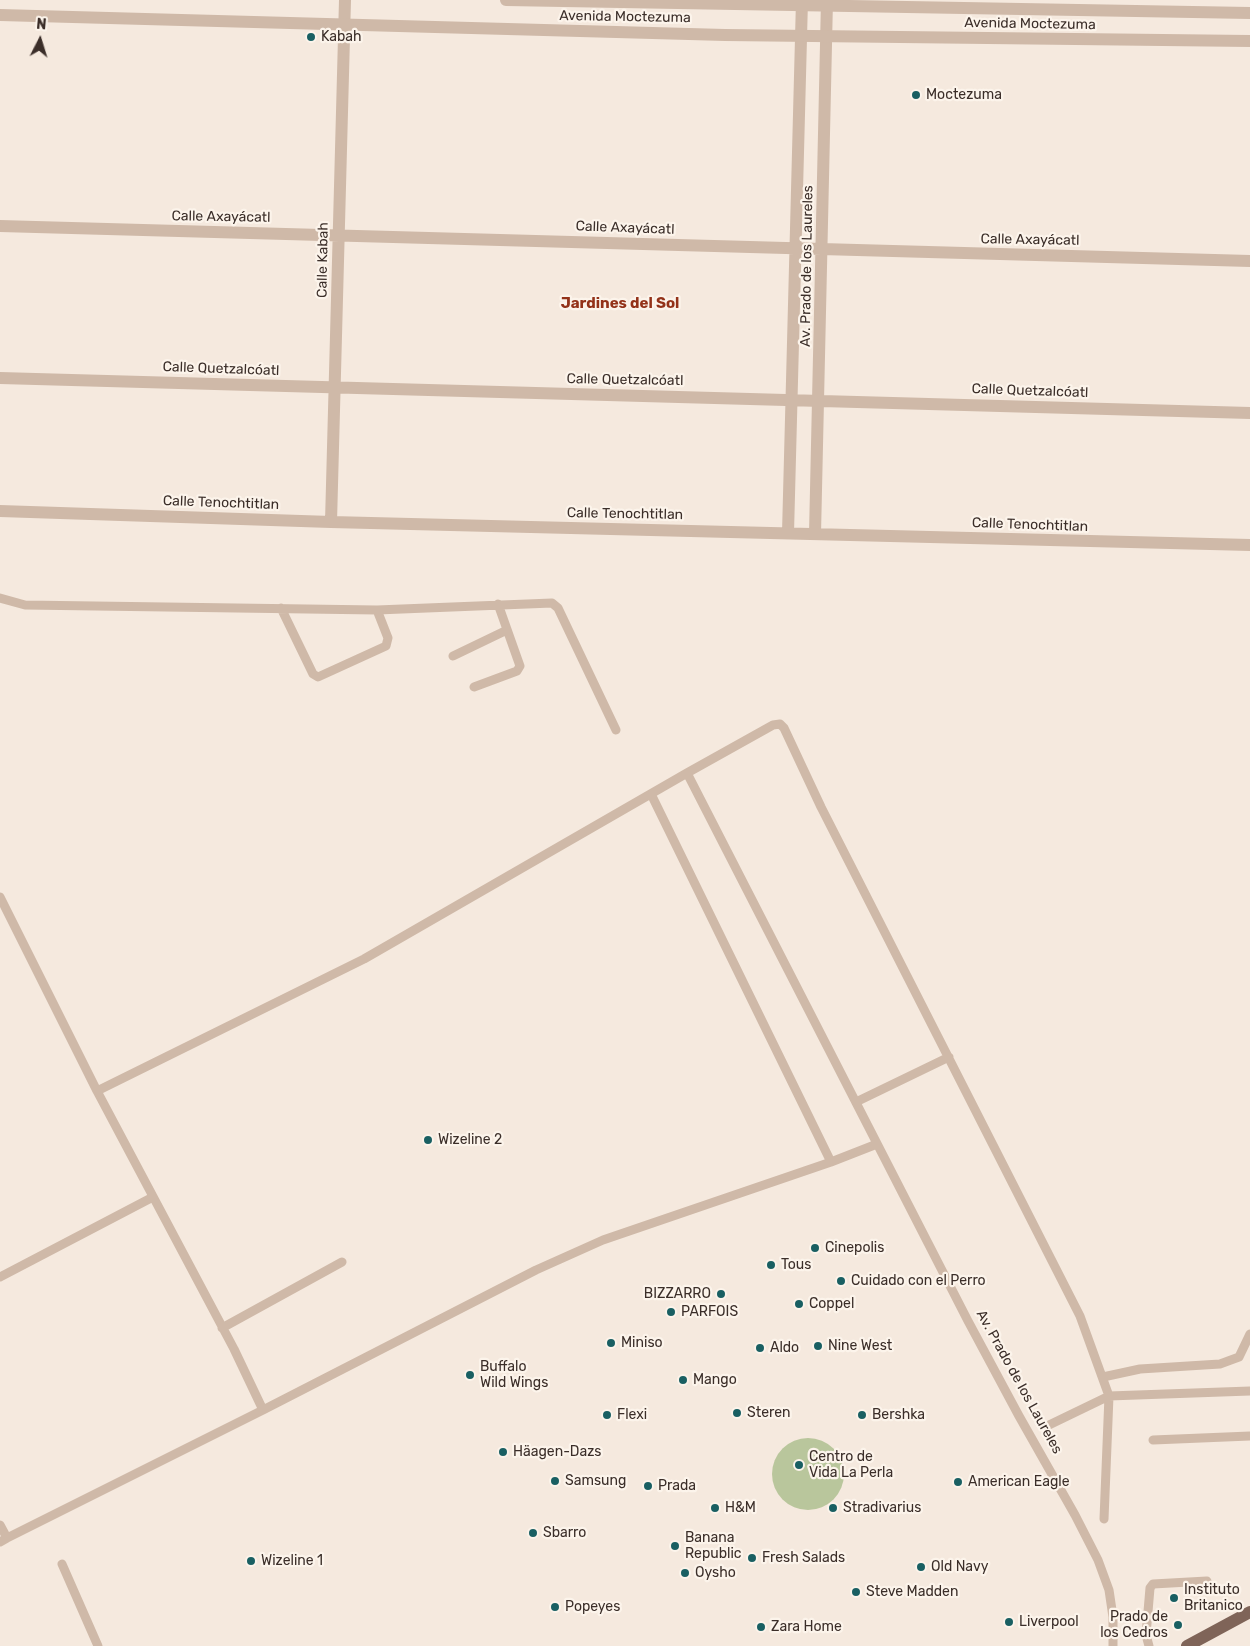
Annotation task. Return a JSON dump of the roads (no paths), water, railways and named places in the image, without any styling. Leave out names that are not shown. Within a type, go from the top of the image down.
[{"type":"main road","points":[[1187,1646],[1250,1612]]},
{"type":"street","name":"Calle Kabah","points":[[331,522],[345,0]]},
{"type":"street","name":"Avenida Moctezuma","points":[[506,0],[827,3],[1250,13]]},
{"type":"street","name":"Av. Prado de los Laureles","points":[[788,533],[802,3]]},
{"type":"street","name":"Av. Prado de los Laureles","points":[[815,534],[827,3]]},
{"type":"street","name":"Avenida Moctezuma","points":[[0,15],[802,36],[1250,41]]},
{"type":"street","name":"Calle Axayácatl","points":[[0,226],[1250,261]]},
{"type":"street","name":"Calle Quetzalcóatl","points":[[0,378],[1250,413]]},
{"type":"street","name":"Calle Tenochtitlan","points":[[0,511],[331,522],[1250,546]]},
{"type":"lane","points":[[0,598],[26,605],[377,610],[552,603],[556,606],[616,730]]},
{"type":"lane","points":[[474,687],[517,671],[519,668],[520,663],[498,604]]},
{"type":"lane","points":[[281,608],[313,674],[318,677],[386,646],[388,638],[377,610]]},
{"type":"lane","points":[[453,656],[507,630]]},
{"type":"lane","points":[[97,1091],[364,959],[688,773],[773,725],[780,724],[1080,1316],[1109,1396],[1104,1520]]},
{"type":"lane","name":"Av. Prado de los Laureles","points":[[688,773],[968,1321],[1019,1416],[1076,1515],[1098,1560],[1109,1590],[1113,1617],[1113,1646]]},
{"type":"lane","points":[[651,794],[831,1162]]},
{"type":"lane","points":[[0,897],[97,1091],[263,1410]]},
{"type":"lane","points":[[856,1102],[949,1057]]},
{"type":"lane","points":[[0,1525],[3,1540],[263,1410],[536,1270],[603,1240],[831,1162],[876,1141]]},
{"type":"lane","points":[[0,1277],[153,1198]]},
{"type":"lane","points":[[222,1328],[342,1262]]},
{"type":"lane","points":[[1103,1377],[1140,1369],[1220,1364],[1239,1357],[1250,1334]]},
{"type":"lane","points":[[1049,1425],[1109,1396],[1250,1391]]},
{"type":"lane","points":[[1153,1440],[1250,1436]]},
{"type":"lane","points":[[62,1564],[98,1646]]},
{"type":"lane","points":[[1149,1646],[1146,1635],[1150,1588],[1153,1584],[1207,1581]]},
{"type":"place","name":"Kabah","points":[[311,37]]},
{"type":"place","name":"Moctezuma","points":[[916,95]]},
{"type":"place","name":"Wizeline 2","points":[[428,1140]]},
{"type":"place","name":"Cinepolis","points":[[815,1248]]},
{"type":"place","name":"Tous","points":[[771,1265]]},
{"type":"place","name":"Cuidado con el Perro","points":[[841,1281]]},
{"type":"place","name":"BIZZARRO","points":[[721,1294]]},
{"type":"place","name":"Coppel","points":[[799,1304]]},
{"type":"place","name":"PARFOIS","points":[[671,1312]]},
{"type":"place","name":"Miniso","points":[[611,1343]]},
{"type":"place","name":"Nine West","points":[[818,1346]]},
{"type":"place","name":"Aldo","points":[[760,1348]]},
{"type":"place","name":"Buffalo Wild Wings","points":[[470,1375]]},
{"type":"place","name":"Mango","points":[[683,1380]]},
{"type":"place","name":"Steren","points":[[737,1413]]},
{"type":"place","name":"Flexi","points":[[607,1415]]},
{"type":"place","name":"Bershka","points":[[862,1415]]},
{"type":"place","name":"Häagen-Dazs","points":[[503,1452]]},
{"type":"place","name":"Centro de Vida La Perla","points":[[799,1465]]},
{"type":"place","name":"Samsung","points":[[555,1481]]},
{"type":"place","name":"American Eagle","points":[[958,1482]]},
{"type":"place","name":"Prada","points":[[648,1486]]},
{"type":"place","name":"H&M","points":[[715,1508]]},
{"type":"place","name":"Stradivarius","points":[[833,1508]]},
{"type":"place","name":"Sbarro","points":[[533,1533]]},
{"type":"place","name":"Banana Republic","points":[[675,1546]]},
{"type":"place","name":"Fresh Salads","points":[[752,1558]]},
{"type":"place","name":"Wizeline 1","points":[[251,1561]]},
{"type":"place","name":"Old Navy","points":[[921,1567]]},
{"type":"place","name":"Oysho","points":[[685,1573]]},
{"type":"place","name":"Steve Madden","points":[[856,1592]]},
{"type":"place","name":"Instituto Britanico","points":[[1174,1598]]},
{"type":"place","name":"Popeyes","points":[[555,1607]]},
{"type":"place","name":"Liverpool","points":[[1009,1622]]},
{"type":"place","name":"Prado de los Cedros","points":[[1178,1625]]},
{"type":"place","name":"Zara Home","points":[[761,1627]]},
{"type":"district","name":"Jardines del Sol","points":[[620,304]]}]
